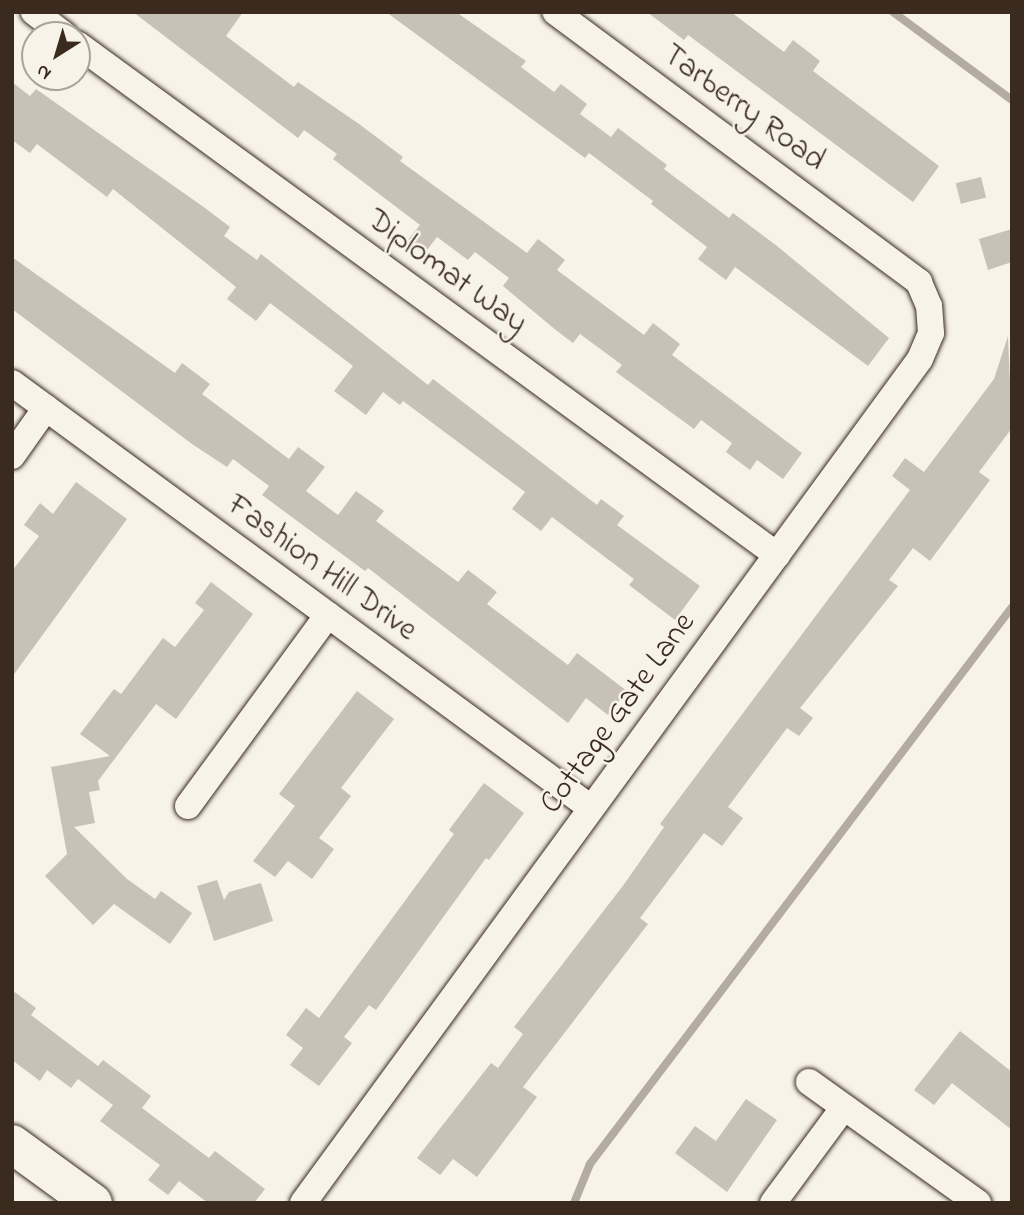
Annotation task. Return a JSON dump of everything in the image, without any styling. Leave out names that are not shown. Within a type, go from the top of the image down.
[{"type":"main road","points":[[12,1144],[86,1201]]},
{"type":"street","name":"Tarberry Road","points":[[555,12],[892,260]]},
{"type":"street","name":"Diplomat Way","points":[[91,54],[777,555]]},
{"type":"street","name":"Cottage Gate Lane","points":[[303,1203],[920,359],[931,333],[929,306],[919,282],[892,260]]},
{"type":"street","name":"Fashion Hill Drive","points":[[12,383],[591,808]]},
{"type":"street","points":[[12,456],[46,408]]},
{"type":"street","points":[[188,806],[328,615]]},
{"type":"street","points":[[809,1082],[978,1203]]},
{"type":"street","points":[[773,1203],[844,1107]]},
{"type":"building","points":[[133,12],[243,12],[226,36],[294,87],[298,82],[359,124],[403,157],[400,161],[527,253],[538,239],[565,260],[557,270],[644,335],[653,323],[680,344],[672,355],[802,453],[783,479],[757,460],[750,470],[726,452],[732,443],[701,420],[694,429],[616,372],[622,365],[580,334],[573,343],[557,331],[503,286],[509,278],[475,252],[468,260],[437,237],[424,254],[407,241],[420,225],[333,159],[337,154],[304,130],[298,138]]},
{"type":"building","points":[[386,12],[456,12],[526,61],[521,67],[554,92],[561,84],[587,104],[580,114],[611,137],[618,128],[667,165],[664,169],[729,218],[733,213],[777,246],[889,338],[868,366],[735,267],[726,280],[698,259],[707,247],[651,204],[653,201],[589,153],[585,158]]},
{"type":"building","points":[[647,12],[731,12],[784,52],[793,40],[820,61],[813,71],[939,166],[913,202],[688,35],[684,40]]},
{"type":"building","points":[[12,82],[30,96],[34,91],[39,91],[205,208],[230,227],[224,236],[257,260],[261,254],[428,385],[433,379],[597,505],[601,499],[624,516],[617,525],[700,586],[675,620],[629,585],[634,579],[552,517],[541,531],[512,509],[525,492],[403,401],[400,405],[383,392],[366,415],[334,391],[353,366],[270,303],[256,321],[227,299],[236,287],[113,189],[107,197],[37,144],[30,153],[12,140]]},
{"type":"building","points":[[981,177],[986,197],[961,204],[956,183]]},
{"type":"building","points":[[1012,229],[1012,262],[988,270],[979,239]]},
{"type":"building","points":[[12,257],[175,373],[182,363],[210,384],[202,394],[289,459],[298,447],[325,467],[306,491],[338,515],[356,491],[384,511],[376,521],[458,582],[468,570],[497,592],[487,604],[568,665],[577,653],[627,691],[608,715],[586,698],[568,723],[368,568],[365,571],[262,495],[269,486],[233,459],[227,467],[192,444],[12,309]]},
{"type":"building","points":[[1008,336],[1012,428],[979,472],[990,480],[930,561],[913,548],[889,580],[898,586],[800,708],[813,718],[799,736],[787,728],[728,807],[743,818],[722,846],[704,833],[640,918],[648,924],[523,1087],[537,1097],[477,1177],[453,1159],[440,1175],[417,1158],[491,1063],[498,1068],[523,1034],[514,1027],[625,883],[664,827],[660,824],[910,490],[892,476],[905,458],[924,472],[994,379]]},
{"type":"building","points":[[76,482],[127,519],[12,677],[12,571],[39,536],[24,525],[40,503],[53,514]]},
{"type":"building","points":[[211,582],[253,614],[176,719],[156,704],[98,781],[100,790],[89,792],[95,823],[74,827],[127,879],[155,899],[161,891],[192,913],[170,944],[114,904],[93,925],[45,876],[67,854],[51,767],[110,756],[80,734],[114,689],[121,694],[163,638],[175,647],[204,610],[195,603]]},
{"type":"building","points":[[357,691],[394,719],[341,788],[351,796],[319,838],[334,849],[312,879],[288,861],[275,877],[253,861],[295,806],[279,794]]},
{"type":"building","points":[[484,783],[524,813],[489,860],[486,858],[376,1010],[369,1005],[344,1037],[352,1043],[319,1086],[290,1065],[303,1048],[286,1035],[306,1008],[319,1018],[454,834],[449,830]]},
{"type":"building","points":[[217,880],[224,900],[229,892],[261,883],[273,921],[214,941],[197,886]]},
{"type":"building","points":[[12,990],[36,1008],[31,1015],[98,1066],[103,1060],[151,1096],[142,1108],[209,1158],[215,1151],[265,1189],[254,1203],[208,1203],[179,1181],[168,1195],[148,1180],[160,1165],[100,1121],[113,1105],[78,1079],[71,1088],[47,1070],[40,1081],[12,1060]]},
{"type":"building","points":[[960,1031],[1012,1072],[1012,1130],[952,1083],[934,1105],[914,1090]]},
{"type":"building","points":[[746,1099],[777,1120],[727,1192],[675,1153],[695,1126],[716,1141]]},
{"type":"waterway","points":[[893,12],[1012,100]]},
{"type":"waterway","points":[[574,1203],[590,1164],[1012,607]]}]
